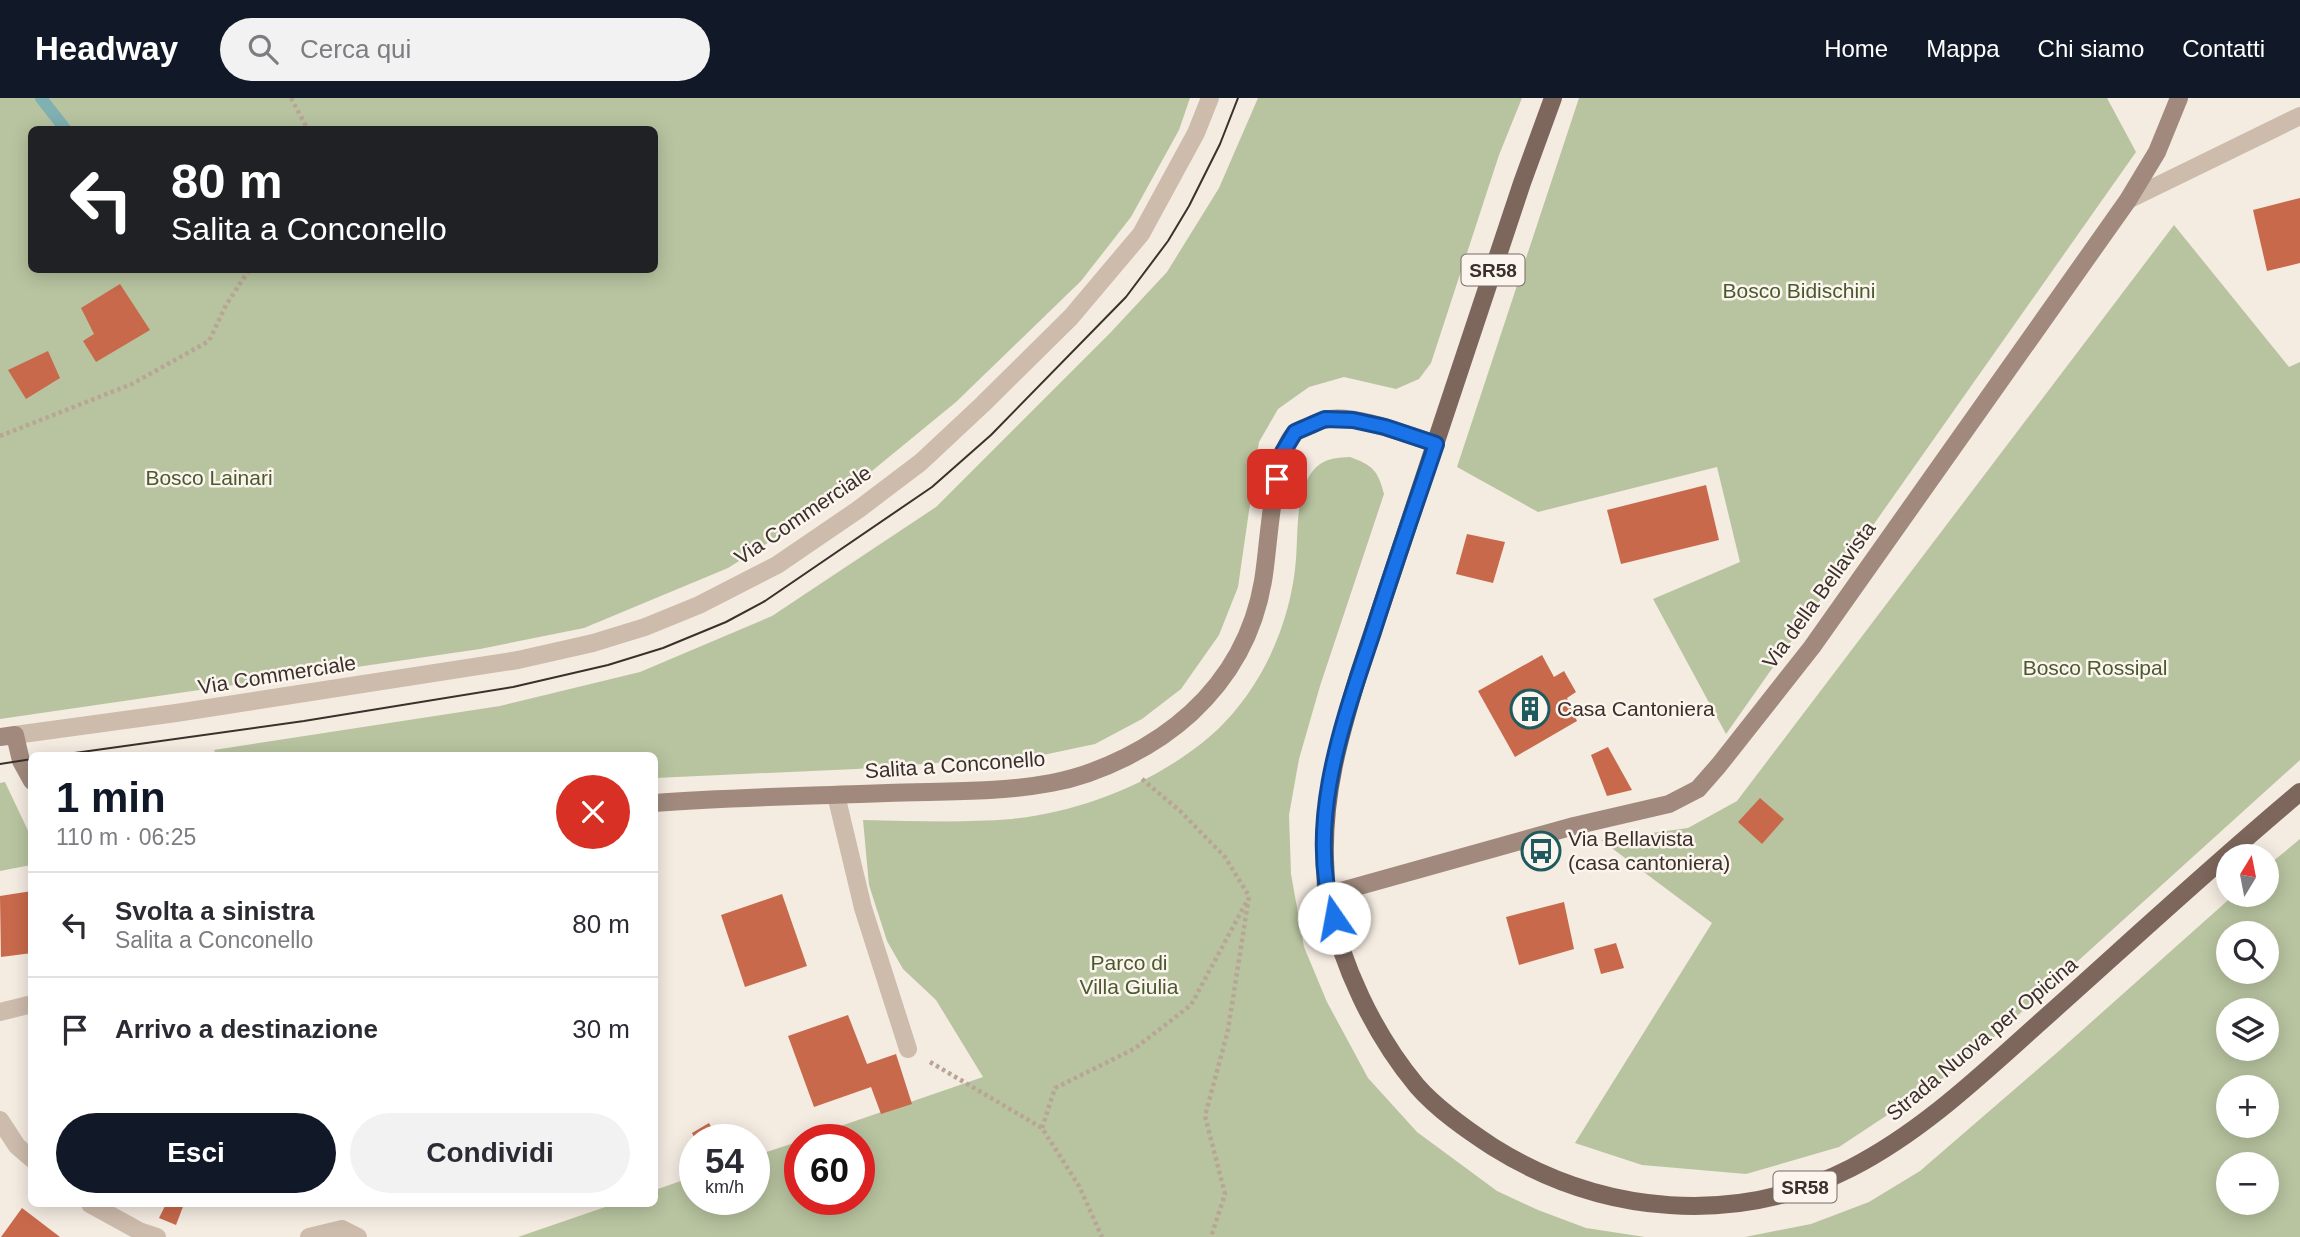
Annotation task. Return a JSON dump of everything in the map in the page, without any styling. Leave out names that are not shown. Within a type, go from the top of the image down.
[{"type":"main road","name":"Strada Nuova per Opicina","points":[[1553,98],[1518,195],[1358,677],[1334,755],[1324,825],[1326,895],[1347,965],[1381,1038],[1420,1089],[1465,1129],[1513,1159],[1568,1185],[1631,1201],[1703,1208],[1761,1201],[1804,1188],[1850,1169],[1912,1132],[1974,1081],[2300,792]]},
{"type":"street","name":"Via Commerciale","points":[[7,736],[176,713],[531,657],[593,643],[645,627],[699,606],[777,565],[859,509],[921,462],[1071,317],[1141,234],[1196,133],[1210,98]]},
{"type":"street","name":"Via della Bellavista","points":[[1326,895],[1574,826],[1669,804],[1698,789],[1812,647],[2128,200],[2157,152],[2179,98]]},
{"type":"street","points":[[2128,200],[2300,116]]},
{"type":"street","name":"Salita a Conconello","points":[[658,803],[995,789],[1052,783],[1100,769],[1147,745],[1189,715],[1218,686],[1239,654],[1253,620],[1263,583],[1283,452],[1295,432],[1325,419],[1353,420],[1385,427],[1436,444]]},
{"type":"street","points":[[7,736],[28,774]]},
{"type":"street","name":"Salita a Conconello","points":[[836,795],[863,908],[908,1049]]},
{"type":"street","points":[[0,1012],[28,1005]]},
{"type":"street","points":[[0,1120],[17,1146],[28,1156]]},
{"type":"street","points":[[95,1207],[139,1231],[157,1237]]},
{"type":"street","points":[[309,1237],[342,1229],[358,1237]]},
{"type":"path","points":[[291,98],[306,126]]},
{"type":"path","points":[[0,436],[132,384],[209,341],[226,305],[247,273]]},
{"type":"path","points":[[1120,759],[1180,811],[1224,857],[1249,896],[1228,1030],[1205,1116],[1225,1194],[1211,1237]]},
{"type":"path","points":[[1042,1128],[1055,1088],[1133,1049],[1191,1005],[1249,896]]},
{"type":"path","points":[[908,1049],[1042,1128],[1079,1186],[1102,1237]]},
{"type":"green space","name":"Bosco Lainari","points":[[0,98],[1190,98],[1179,130],[1131,217],[1081,281],[956,402],[839,498],[728,568],[584,628],[480,649],[0,719]]},
{"type":"green space","points":[[1258,98],[1522,98],[1499,155],[1431,363],[1419,379],[1396,389],[1344,377],[1309,387],[1278,409],[1259,442],[1238,587],[1219,635],[1181,689],[1142,719],[1095,744],[1043,755],[856,769],[658,778],[658,752],[215,752],[214,750],[500,706],[640,672],[772,616],[936,507],[1111,332],[1167,272],[1219,188]]},
{"type":"green space","name":"Bosco Bidischini","points":[[1579,98],[2107,98],[2136,152],[1726,734],[1653,599],[1740,562],[1717,467],[1538,512],[1457,467]]},
{"type":"green space","name":"Bosco Rossipal","points":[[2174,225],[2289,367],[2300,362],[2300,760],[1963,1065],[1839,1147],[1746,1174],[1642,1165],[1575,1143],[1712,923],[1601,840],[1688,828],[1737,801]]},
{"type":"green space","name":"Parco di Villa Giulia","points":[[1350,457],[1364,463],[1379,479],[1384,494],[1320,686],[1299,759],[1289,815],[1291,874],[1304,947],[1327,1002],[1368,1078],[1417,1132],[1497,1191],[1538,1210],[1586,1228],[1645,1237],[518,1237],[605,1207],[658,1207],[658,1189],[679,1182],[679,1215],[770,1215],[770,1151],[784,1146],[784,1215],[875,1215],[875,1124],[847,1124],[983,1077],[936,1000],[903,969],[887,941],[869,885],[863,820],[994,820],[1063,810],[1136,784],[1202,743],[1222,726],[1255,684],[1279,636],[1293,585],[1303,488],[1315,468],[1325,461]]},
{"type":"green space","points":[[5,782],[28,831],[28,866],[0,871],[0,783]]},
{"type":"green space","points":[[2300,839],[2300,1237],[1745,1237],[1811,1224],[1869,1202],[1920,1171],[2220,907],[2279,907],[2279,856]]},
{"type":"building","points":[[2300,198],[2300,263],[2267,271],[2253,210]]},
{"type":"building","points":[[120,284],[150,330],[96,362],[83,341],[94,334],[81,308]]},
{"type":"building","points":[[48,351],[60,378],[26,399],[8,370]]},
{"type":"building","points":[[1706,485],[1719,540],[1621,564],[1607,510]]},
{"type":"building","points":[[1467,534],[1505,542],[1493,583],[1456,574]]},
{"type":"building","name":"Casa Cantoniera","points":[[1542,655],[1554,677],[1564,671],[1576,692],[1567,698],[1577,721],[1515,757],[1478,691]]},
{"type":"building","points":[[1608,747],[1632,790],[1607,796],[1591,755]]},
{"type":"building","points":[[1760,798],[1784,819],[1762,844],[1738,822]]},
{"type":"building","points":[[28,892],[28,954],[1,957],[0,896]]},
{"type":"building","points":[[782,894],[807,966],[745,987],[721,915]]},
{"type":"building","points":[[1564,902],[1574,949],[1519,965],[1506,917]]},
{"type":"building","points":[[1616,943],[1624,968],[1601,974],[1594,949]]},
{"type":"building","points":[[848,1015],[867,1064],[896,1054],[912,1104],[881,1114],[871,1087],[814,1107],[788,1036]]},
{"type":"building","points":[[164,1207],[183,1207],[176,1225],[159,1218]]},
{"type":"building","points":[[22,1208],[60,1237],[1,1237]]},
{"type":"waterway","points":[[41,98],[63,126]]},
{"type":"tram line","points":[[82,752],[304,721],[513,687],[608,665],[663,648],[726,622],[765,601],[932,487],[991,435],[1126,297],[1168,241],[1189,206],[1220,144],[1238,98]]},
{"type":"tram line","points":[[0,764],[28,760]]},
{"type":"place","name":"Casa Cantoniera","points":[[1530,709]]},
{"type":"place","name":"Via Bellavista (casa cantoniera)","points":[[1541,851]]},
{"type":"route","points":[[1277,479],[1283,452],[1295,432],[1325,419],[1353,420],[1385,427],[1436,444],[1334,755],[1324,825],[1326,895],[1334,918]]}]
